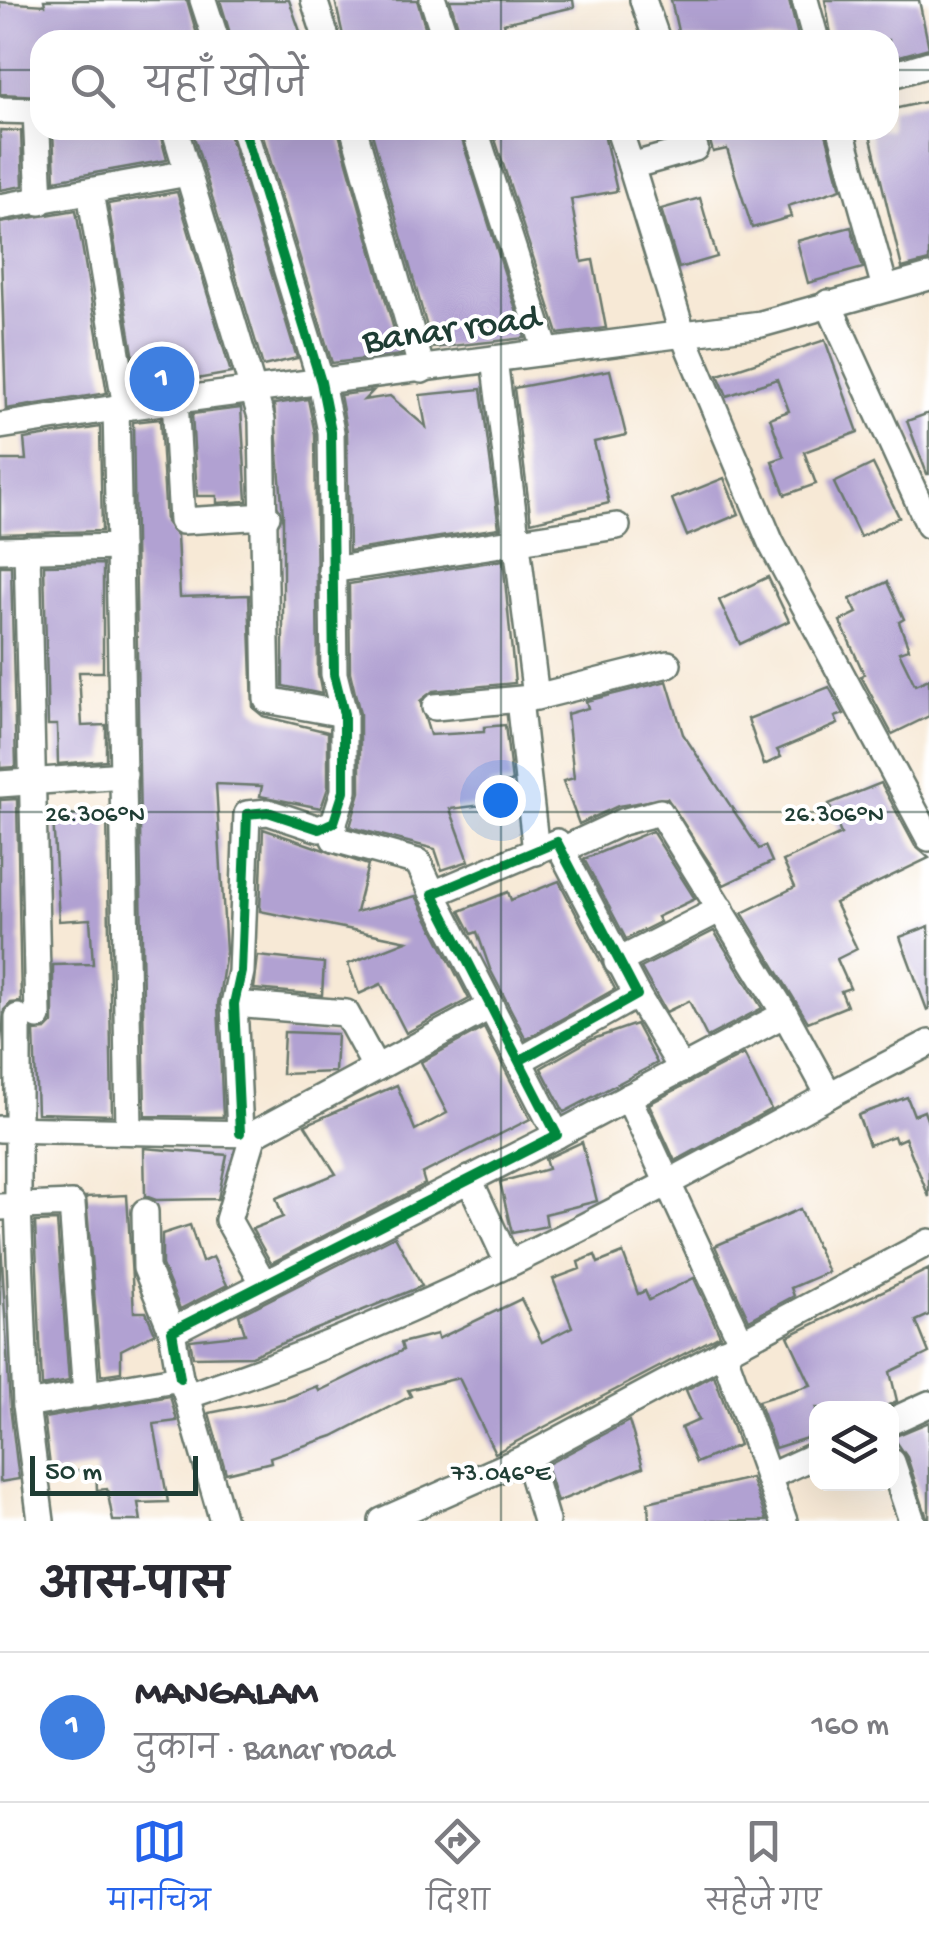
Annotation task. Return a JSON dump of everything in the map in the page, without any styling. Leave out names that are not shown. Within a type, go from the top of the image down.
[{"type":"street","points":[[203,0],[213,30]]},
{"type":"street","points":[[314,0],[324,30]]},
{"type":"street","points":[[433,0],[443,30]]},
{"type":"street","points":[[643,0],[654,30]]},
{"type":"street","points":[[804,0],[813,30]]},
{"type":"street","points":[[899,73],[929,64]]},
{"type":"street","points":[[0,110],[30,111]]},
{"type":"street","points":[[37,140],[40,202]]},
{"type":"street","points":[[179,140],[262,420],[267,516],[267,700],[344,714]]},
{"type":"street","points":[[247,140],[322,382],[330,432],[334,674],[344,714],[344,791],[334,822],[334,838],[418,862],[558,1134]]},
{"type":"street","points":[[357,140],[422,370]]},
{"type":"street","points":[[478,140],[546,351]]},
{"type":"street","points":[[623,140],[682,332],[771,543],[929,838]]},
{"type":"street","points":[[631,166],[694,148],[691,140]]},
{"type":"street","points":[[844,140],[885,288]]},
{"type":"street","points":[[0,207],[188,173]]},
{"type":"street","points":[[90,192],[121,407],[119,547],[129,1130]]},
{"type":"street","name":"Banar road","points":[[0,426],[761,324],[929,277]]},
{"type":"street","points":[[828,303],[929,526]]},
{"type":"street","points":[[494,359],[518,544],[527,699],[549,851],[682,1068]]},
{"type":"street","points":[[175,400],[182,522],[267,516]]},
{"type":"street","points":[[330,570],[617,526]]},
{"type":"street","points":[[0,550],[119,547]]},
{"type":"street","points":[[27,549],[36,782],[28,1016],[8,1129],[9,1206],[26,1405],[41,1521]]},
{"type":"street","points":[[435,706],[527,699],[668,664]]},
{"type":"street","points":[[0,784],[124,775]]},
{"type":"street","points":[[264,1284],[228,1220],[247,1133],[234,1004],[241,972],[246,814],[268,812],[320,829],[334,822]]},
{"type":"street","points":[[434,894],[622,822],[660,812],[785,1014],[829,1095]]},
{"type":"street","points":[[617,962],[721,910]]},
{"type":"street","points":[[519,1061],[637,996]]},
{"type":"street","points":[[234,1004],[346,1013],[376,1068]]},
{"type":"street","points":[[8,1129],[247,1133],[490,1006]]},
{"type":"street","points":[[172,1331],[785,1014]]},
{"type":"street","points":[[26,1405],[86,1394],[184,1387],[306,1357],[671,1184],[929,1042]]},
{"type":"street","points":[[628,1097],[671,1184],[732,1346],[784,1521]]},
{"type":"street","points":[[469,1179],[507,1262]]},
{"type":"street","points":[[9,1206],[72,1204],[86,1394]]},
{"type":"street","points":[[145,1212],[146,1268],[172,1331],[223,1521]]},
{"type":"street","points":[[382,1521],[527,1457],[929,1242]]},
{"type":"street","points":[[899,1418],[929,1404]]},
{"type":"street","points":[[527,1457],[546,1521]]},
{"type":"street","points":[[768,1477],[809,1458]]},
{"type":"street","points":[[899,1483],[912,1521]]},
{"type":"building","points":[[44,0],[187,0],[196,30],[30,30],[30,96],[0,94],[0,2],[45,5]]},
{"type":"building","points":[[220,0],[289,0],[300,30],[229,30]]},
{"type":"building","points":[[335,0],[417,0],[426,30],[342,30]]},
{"type":"building","points":[[450,0],[573,0],[574,7],[504,23],[506,30],[459,30]]},
{"type":"building","points":[[671,0],[789,0],[796,30],[678,30]]},
{"type":"building","points":[[825,0],[919,0],[929,48],[899,56],[899,30],[830,30]]},
{"type":"building","points":[[929,101],[929,261],[902,268],[871,140],[899,140],[899,108]]},
{"type":"building","points":[[0,130],[21,131],[23,186],[0,190]]},
{"type":"building","points":[[53,140],[162,140],[167,160],[55,180]]},
{"type":"building","points":[[195,140],[231,140],[297,358],[263,366]]},
{"type":"building","points":[[264,140],[341,140],[401,355],[332,363]]},
{"type":"building","points":[[374,140],[462,140],[525,338],[433,348]]},
{"type":"building","points":[[495,140],[605,140],[617,191],[571,199],[582,262],[593,260],[606,328],[558,334]]},
{"type":"building","points":[[710,140],[828,140],[841,189],[788,206],[791,217],[752,228],[727,149],[713,152]]},
{"type":"building","points":[[177,192],[231,373],[139,389],[108,204]]},
{"type":"building","points":[[700,198],[717,257],[679,268],[661,209]]},
{"type":"building","points":[[76,210],[107,393],[6,409],[0,223]]},
{"type":"building","points":[[851,227],[863,268],[808,283],[797,241]]},
{"type":"building","points":[[825,340],[858,432],[804,452],[816,484],[785,495],[772,461],[784,457],[770,418],[789,411],[777,379],[727,396],[718,375]]},
{"type":"building","points":[[610,370],[626,435],[594,442],[609,503],[531,522],[514,388]]},
{"type":"building","points":[[481,389],[499,528],[349,551],[347,432],[340,395],[373,391],[364,400],[390,396],[426,427],[420,395]]},
{"type":"building","points":[[308,399],[315,434],[318,674],[322,694],[283,686],[283,516],[274,404]]},
{"type":"building","points":[[241,408],[247,501],[217,503],[217,496],[197,496],[192,414]]},
{"type":"building","points":[[929,413],[929,474],[927,474],[907,421]]},
{"type":"building","points":[[160,419],[166,522],[177,536],[180,597],[249,595],[253,708],[263,716],[328,732],[328,788],[321,808],[260,796],[262,786],[216,784],[226,952],[218,1004],[223,1117],[145,1116],[133,422]]},
{"type":"building","points":[[100,427],[102,531],[0,534],[0,460],[26,460],[24,439]]},
{"type":"building","points":[[873,464],[899,517],[860,537],[834,483]]},
{"type":"building","points":[[724,478],[739,514],[687,536],[672,499]]},
{"type":"building","points":[[503,560],[515,683],[433,691],[420,701],[430,735],[484,732],[484,727],[505,725],[512,782],[489,785],[491,804],[450,809],[469,861],[442,870],[435,849],[350,827],[360,792],[360,714],[350,672],[349,584]]},
{"type":"building","points":[[103,564],[103,672],[79,672],[82,726],[106,725],[106,760],[58,764],[57,725],[48,725],[44,565]]},
{"type":"building","points":[[0,566],[11,566],[16,767],[0,768]]},
{"type":"building","points":[[768,577],[789,621],[740,644],[719,600]]},
{"type":"building","points":[[887,582],[904,619],[899,622],[909,649],[899,652],[915,685],[929,679],[929,716],[892,734],[861,676],[864,674],[840,621],[857,613],[850,599]]},
{"type":"building","points":[[667,681],[683,734],[759,849],[765,846],[772,862],[724,885],[667,798],[618,806],[579,824],[563,781],[574,778],[567,714],[588,708],[586,701]]},
{"type":"building","points":[[829,687],[844,714],[835,717],[838,724],[777,750],[781,757],[764,765],[748,719]]},
{"type":"building","points":[[881,783],[915,846],[929,858],[835,903],[857,949],[837,959],[850,988],[841,991],[847,1006],[808,1022],[742,913],[795,887],[783,861],[841,834],[829,804]]},
{"type":"building","points":[[17,799],[21,1002],[11,1003],[4,1010],[0,1050],[0,800]]},
{"type":"building","points":[[107,813],[112,1115],[37,1113],[34,1031],[46,1030],[53,1023],[53,965],[93,964],[90,919],[59,921],[53,816]]},
{"type":"building","points":[[263,829],[368,865],[356,912],[416,896],[469,999],[406,1033],[381,984],[359,994],[348,964],[407,941],[260,911]]},
{"type":"building","points":[[652,831],[695,899],[657,917],[660,922],[626,939],[584,859]]},
{"type":"building","points":[[559,881],[615,989],[526,1039],[490,969],[477,932],[472,934],[460,911],[508,892],[511,900]]},
{"type":"building","points":[[929,926],[929,1009],[927,1010],[900,937]]},
{"type":"building","points":[[714,931],[762,1008],[707,1037],[689,1001],[666,1012],[641,968]]},
{"type":"building","points":[[258,956],[324,963],[322,995],[254,989]]},
{"type":"building","points":[[636,1024],[657,1063],[564,1112],[541,1068],[590,1040]]},
{"type":"building","points":[[484,1028],[530,1119],[422,1174],[425,1184],[271,1263],[252,1229],[283,1217],[276,1198],[336,1174],[305,1125],[397,1085],[415,1130],[447,1113],[421,1062]]},
{"type":"building","points":[[284,1032],[337,1034],[335,1072],[282,1074]]},
{"type":"building","points":[[744,1054],[771,1109],[675,1161],[649,1104]]},
{"type":"building","points":[[907,1097],[914,1115],[924,1111],[929,1125],[929,1197],[905,1138],[896,1142],[894,1136],[869,1145],[858,1115]]},
{"type":"building","points":[[582,1142],[597,1201],[545,1214],[547,1226],[512,1233],[500,1182],[548,1169],[545,1159]]},
{"type":"building","points":[[144,1148],[227,1155],[218,1199],[156,1200],[145,1196]]},
{"type":"building","points":[[127,1195],[134,1312],[146,1312],[155,1333],[121,1350],[121,1372],[101,1375],[86,1197]]},
{"type":"building","points":[[800,1209],[828,1272],[791,1288],[794,1296],[749,1320],[715,1246]]},
{"type":"building","points":[[57,1221],[69,1381],[42,1386],[35,1222]]},
{"type":"building","points":[[0,1223],[10,1407],[19,1479],[0,1482]]},
{"type":"building","points":[[190,1225],[202,1262],[213,1257],[227,1285],[180,1309],[162,1265],[162,1234]]},
{"type":"building","points":[[395,1236],[422,1286],[251,1356],[193,1357],[190,1340],[245,1334],[239,1315]]},
{"type":"building","points":[[623,1253],[638,1294],[645,1291],[649,1300],[694,1278],[720,1335],[495,1453],[459,1378],[408,1390],[411,1396],[333,1436],[270,1457],[271,1462],[226,1473],[209,1413],[287,1398],[317,1386],[319,1391],[403,1350],[401,1343],[437,1334],[438,1339],[521,1299],[542,1342],[572,1327],[553,1279],[580,1269],[578,1262],[595,1255],[598,1263]]},
{"type":"building","points":[[929,1269],[929,1315],[916,1321],[929,1353],[890,1372],[897,1401],[809,1401],[809,1437],[775,1448],[758,1401],[811,1385],[788,1336]]},
{"type":"building","points":[[714,1375],[739,1445],[696,1463],[681,1428],[699,1420],[686,1390]]},
{"type":"building","points":[[170,1396],[177,1421],[154,1424],[168,1502],[138,1503],[141,1521],[113,1521],[107,1489],[97,1490],[96,1468],[51,1474],[44,1418]]},
{"type":"building","points":[[629,1421],[643,1467],[557,1502],[546,1465]]},
{"type":"building","points":[[929,1422],[929,1521],[907,1457],[899,1446],[899,1434]]},
{"type":"building","points":[[751,1478],[767,1521],[649,1521],[648,1502]]},
{"type":"cycle path","points":[[240,1133],[234,1004],[241,972],[247,814],[268,812],[319,829],[334,822],[344,791],[344,714],[334,674],[331,432],[321,382],[247,140]]},
{"type":"cycle path","points":[[180,1378],[172,1331],[557,1135],[433,894],[557,842],[637,995],[519,1061]]},
{"type":"place","name":"MANGALAM","points":[[162,379]]}]
